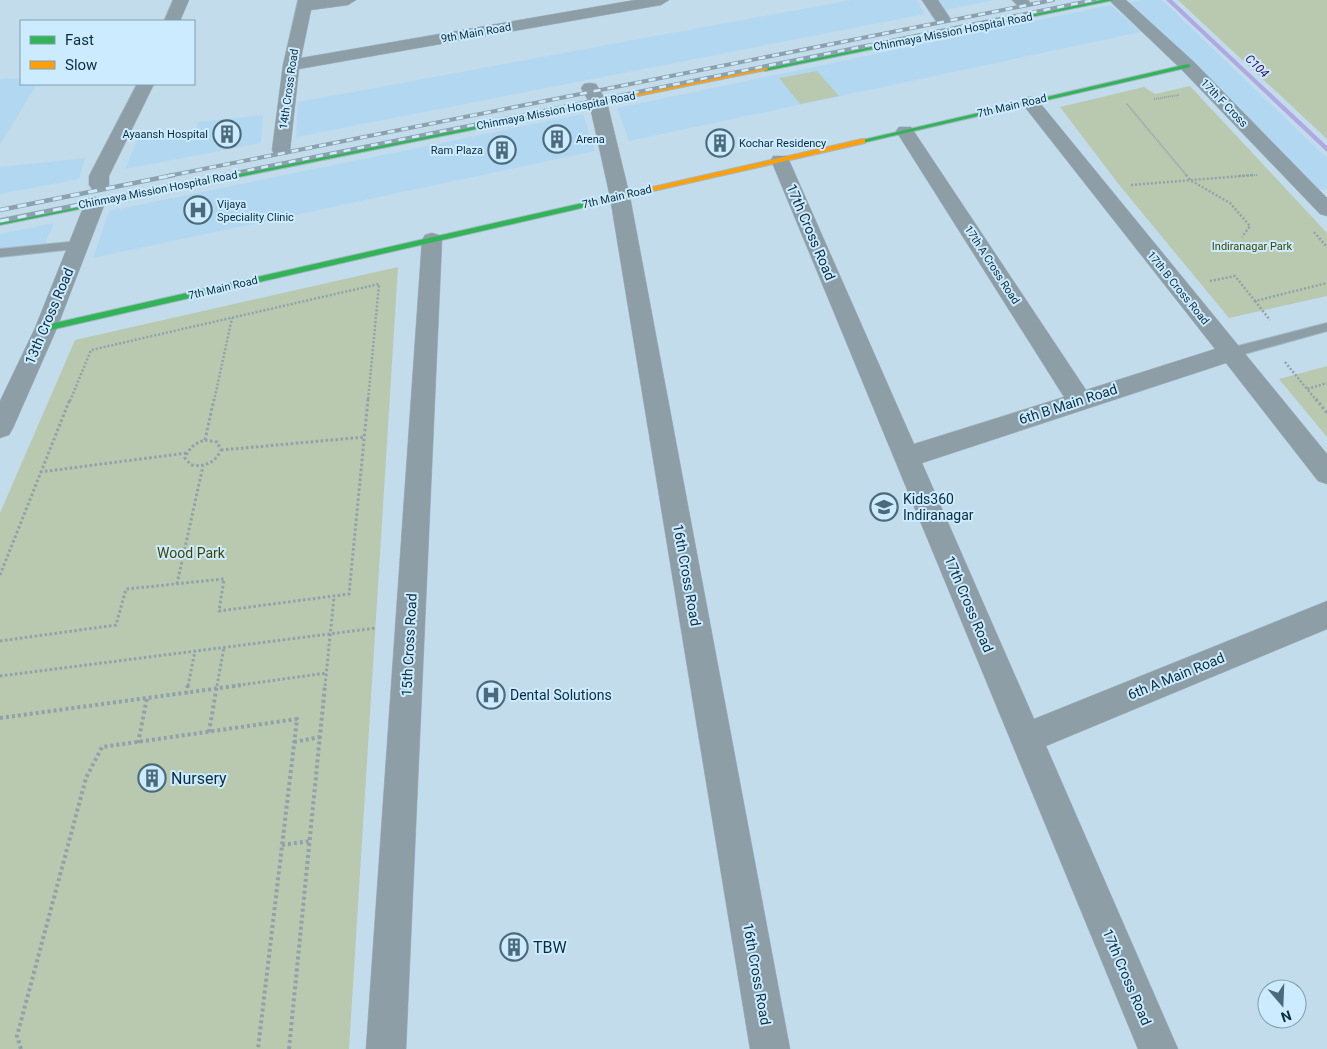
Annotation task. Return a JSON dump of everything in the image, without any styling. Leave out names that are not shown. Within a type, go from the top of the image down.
[{"type":"main road","name":"Chinmaya Mission Hospital Road","points":[[0,222],[98,189],[592,91],[1111,0]]},
{"type":"main road","name":"7th Main Road","points":[[46,328],[1188,66]]},
{"type":"street","points":[[172,20],[181,0]]},
{"type":"street","points":[[305,4],[348,0]]},
{"type":"street","name":"9th Main Road","points":[[291,65],[661,0]]},
{"type":"street","points":[[930,0],[941,18]]},
{"type":"street","name":"17th F Cross","points":[[1117,0],[1188,66],[1327,210]]},
{"type":"street","name":"14th Cross Road","points":[[281,150],[291,65],[305,4]]},
{"type":"street","name":"13th Cross Road","points":[[0,428],[46,328],[79,245],[98,189],[99,176],[144,85]]},
{"type":"street","name":"16th Cross Road","points":[[592,91],[620,197],[770,1049]]},
{"type":"street","name":"17th B Cross Road","points":[[1030,102],[1327,473]]},
{"type":"street","name":"17th A Cross Road","points":[[905,131],[1078,400]]},
{"type":"street","name":"17th Cross Road","points":[[780,160],[1158,1049]]},
{"type":"street","name":"15th Cross Road","points":[[386,1049],[432,240]]},
{"type":"street","name":"6th B Main Road","points":[[907,457],[1078,400],[1230,353]]},
{"type":"street","name":"6th A Main Road","points":[[1026,738],[1327,615]]},
{"type":"lane","points":[[0,253],[79,245]]},
{"type":"lane","points":[[1230,353],[1327,327]]},
{"type":"path","points":[[1149,97],[1156,101],[1180,95]]},
{"type":"path","points":[[1122,98],[1190,180],[1230,203],[1250,226],[1242,237]]},
{"type":"path","points":[[1098,188],[1261,174],[1254,167]]},
{"type":"path","points":[[1126,177],[1138,192]]},
{"type":"path","points":[[1314,232],[1327,247]]},
{"type":"path","points":[[1204,274],[1210,282],[1235,276],[1254,301],[1327,283]]},
{"type":"path","points":[[0,575],[40,472],[92,350],[379,284],[349,594],[219,611],[224,579],[126,589],[116,625],[0,640]]},
{"type":"path","points":[[205,440],[232,318]]},
{"type":"path","points":[[1268,342],[1327,414]]},
{"type":"path","points":[[1307,389],[1327,383]]},
{"type":"path","points":[[221,450],[365,437]]},
{"type":"path","points":[[40,472],[186,453],[193,445],[205,440],[217,442],[221,450]]},
{"type":"path","points":[[186,453],[187,462],[196,466],[203,466],[216,460],[221,450]]},
{"type":"path","points":[[176,584],[203,466]]},
{"type":"path","points":[[289,1049],[334,597]]},
{"type":"path","points":[[0,676],[410,624]]},
{"type":"path","points":[[209,732],[224,647]]},
{"type":"path","points":[[186,694],[195,651]]},
{"type":"path","points":[[0,718],[186,694],[327,673]]},
{"type":"path","points":[[138,743],[147,698]]},
{"type":"path","points":[[20,1049],[17,1036],[86,778],[102,747],[297,719],[258,1049]]},
{"type":"path","points":[[294,742],[320,738]]},
{"type":"path","points":[[282,845],[310,841]]},
{"type":"shaded area","points":[[851,0],[917,0],[925,14],[296,137],[298,102]]},
{"type":"shaded area","points":[[939,0],[995,0],[945,10]]},
{"type":"shaded area","points":[[1162,0],[1327,158],[1327,189],[1314,191],[1129,2]]},
{"type":"shaded area","points":[[1111,5],[1141,32],[629,141],[617,108]]},
{"type":"shaded area","points":[[20,78],[20,85],[36,85],[0,145],[0,79]]},
{"type":"shaded area","points":[[583,114],[595,151],[93,258],[109,211]]},
{"type":"shaded area","points":[[263,115],[261,143],[125,169],[138,139],[196,130],[198,122]]},
{"type":"shaded area","points":[[85,158],[79,179],[0,194],[0,167]]},
{"type":"shaded area","points":[[54,223],[44,246],[0,251],[0,234]]},
{"type":"green space","points":[[1178,0],[1327,0],[1327,139]]},
{"type":"green space","points":[[817,71],[839,96],[800,104],[779,78]]},
{"type":"green space","name":"Indiranagar Park","points":[[1190,86],[1327,233],[1327,296],[1229,318],[1120,186],[1060,107],[1144,87],[1155,94]]},
{"type":"green space","name":"Wood Park","points":[[398,267],[349,1049],[0,1049],[0,513],[75,340]]},
{"type":"green space","points":[[1327,366],[1327,437],[1279,379]]},
{"type":"waterway","name":"C104","points":[[1169,0],[1327,150]]},
{"type":"railway","points":[[168,176],[1053,0]]},
{"type":"railway","points":[[220,176],[1094,0]]},
{"type":"railway","points":[[0,210],[174,175]]},
{"type":"railway","points":[[0,221],[226,175]]},
{"type":"traffic: fast","points":[[765,69],[1111,0]]},
{"type":"traffic: fast","points":[[862,141],[1188,66]]},
{"type":"traffic: fast","points":[[0,222],[608,100]]},
{"type":"traffic: fast","points":[[46,328],[596,202]]},
{"type":"traffic: slow","points":[[608,100],[765,69]]},
{"type":"traffic: slow","points":[[596,202],[862,141]]},
{"type":"place","name":"Ayaansh Hospital","points":[[227,134]]},
{"type":"place","name":"Arena","points":[[557,139]]},
{"type":"place","name":"Kochar Residency","points":[[720,143]]},
{"type":"place","name":"Ram Plaza","points":[[502,150]]},
{"type":"place","name":"Vijaya Speciality Clinic","points":[[198,210]]},
{"type":"place","name":"Kids360 Indiranagar","points":[[884,507]]},
{"type":"place","name":"Dental Solutions","points":[[491,695]]},
{"type":"place","name":"Nursery","points":[[152,778]]},
{"type":"place","name":"TBW","points":[[514,947]]}]
